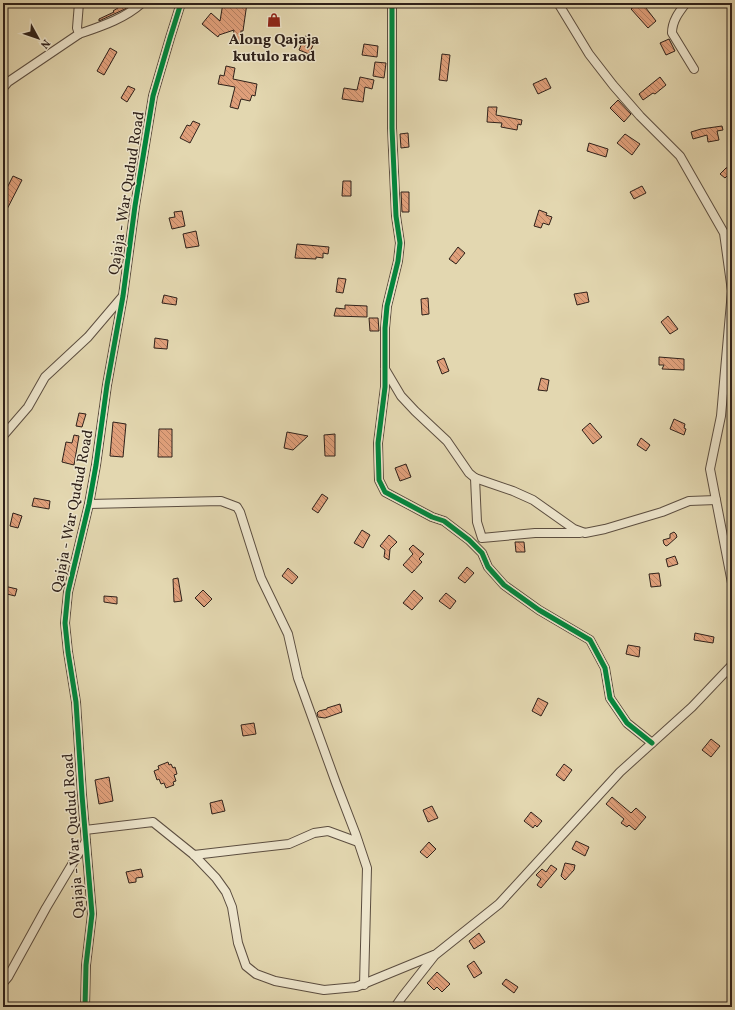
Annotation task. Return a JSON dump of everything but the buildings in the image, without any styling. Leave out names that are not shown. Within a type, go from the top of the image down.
[{"type":"street","points":[[79,3],[79,34]]},
{"type":"street","points":[[5,82],[79,34],[115,21],[142,3]]},
{"type":"street","name":"Qajaja - War Qudud Road","points":[[85,1007],[86,965],[92,914],[76,702],[65,623],[68,592],[89,504],[96,465],[106,385],[122,296],[135,206],[154,96],[181,3]]},
{"type":"street","points":[[392,3],[392,128],[396,216],[400,243],[398,261],[387,306],[385,328],[385,387],[378,443],[379,480],[385,492],[432,518],[444,521],[469,540],[482,553],[488,567],[504,585],[539,610],[590,640],[605,668],[610,698],[627,723],[652,743]]},
{"type":"street","points":[[558,3],[588,54],[640,116],[680,156],[724,233],[732,291],[721,416],[710,469],[732,583]]},
{"type":"street","points":[[686,3],[675,19],[672,26],[672,33],[694,69]]},
{"type":"street","points":[[3,436],[28,407],[45,377],[88,337],[122,296]]},
{"type":"street","points":[[385,369],[401,396],[447,441],[469,473],[475,478],[513,490],[533,500],[574,529],[585,532]]},
{"type":"street","points":[[475,478],[477,522],[482,538],[482,553]]},
{"type":"street","points":[[482,538],[535,533],[585,532],[605,529],[662,512],[688,500],[716,500]]},
{"type":"street","points":[[89,504],[222,501],[237,507],[240,512],[261,578],[288,634],[298,678],[367,868],[364,985]]},
{"type":"street","points":[[395,1007],[434,955],[499,904],[620,772],[692,707],[732,665]]},
{"type":"street","points":[[85,830],[153,822],[194,855],[216,878],[226,892],[232,907],[238,943],[246,966],[256,974],[274,981],[324,990],[356,988],[434,955]]},
{"type":"street","points":[[194,855],[289,844],[314,833],[328,831],[358,842]]},
{"type":"street","points":[[3,983],[8,977],[46,908],[86,841]]},
{"type":"cycle path","points":[[85,1007],[86,965],[92,914],[76,702],[65,623],[68,592],[89,504],[96,465],[107,385],[123,296],[135,206],[153,96],[181,3]]},
{"type":"cycle path","points":[[392,3],[392,128],[396,216],[400,243],[398,261],[387,306],[385,328],[385,387],[378,443],[379,480],[385,492],[432,517],[444,521],[469,540],[482,553],[488,567],[504,585],[539,610],[590,640],[605,668],[610,698],[627,723],[652,743]]},
{"type":"place","name":"Along Qajaja kutulo raod","points":[[274,20]]}]
